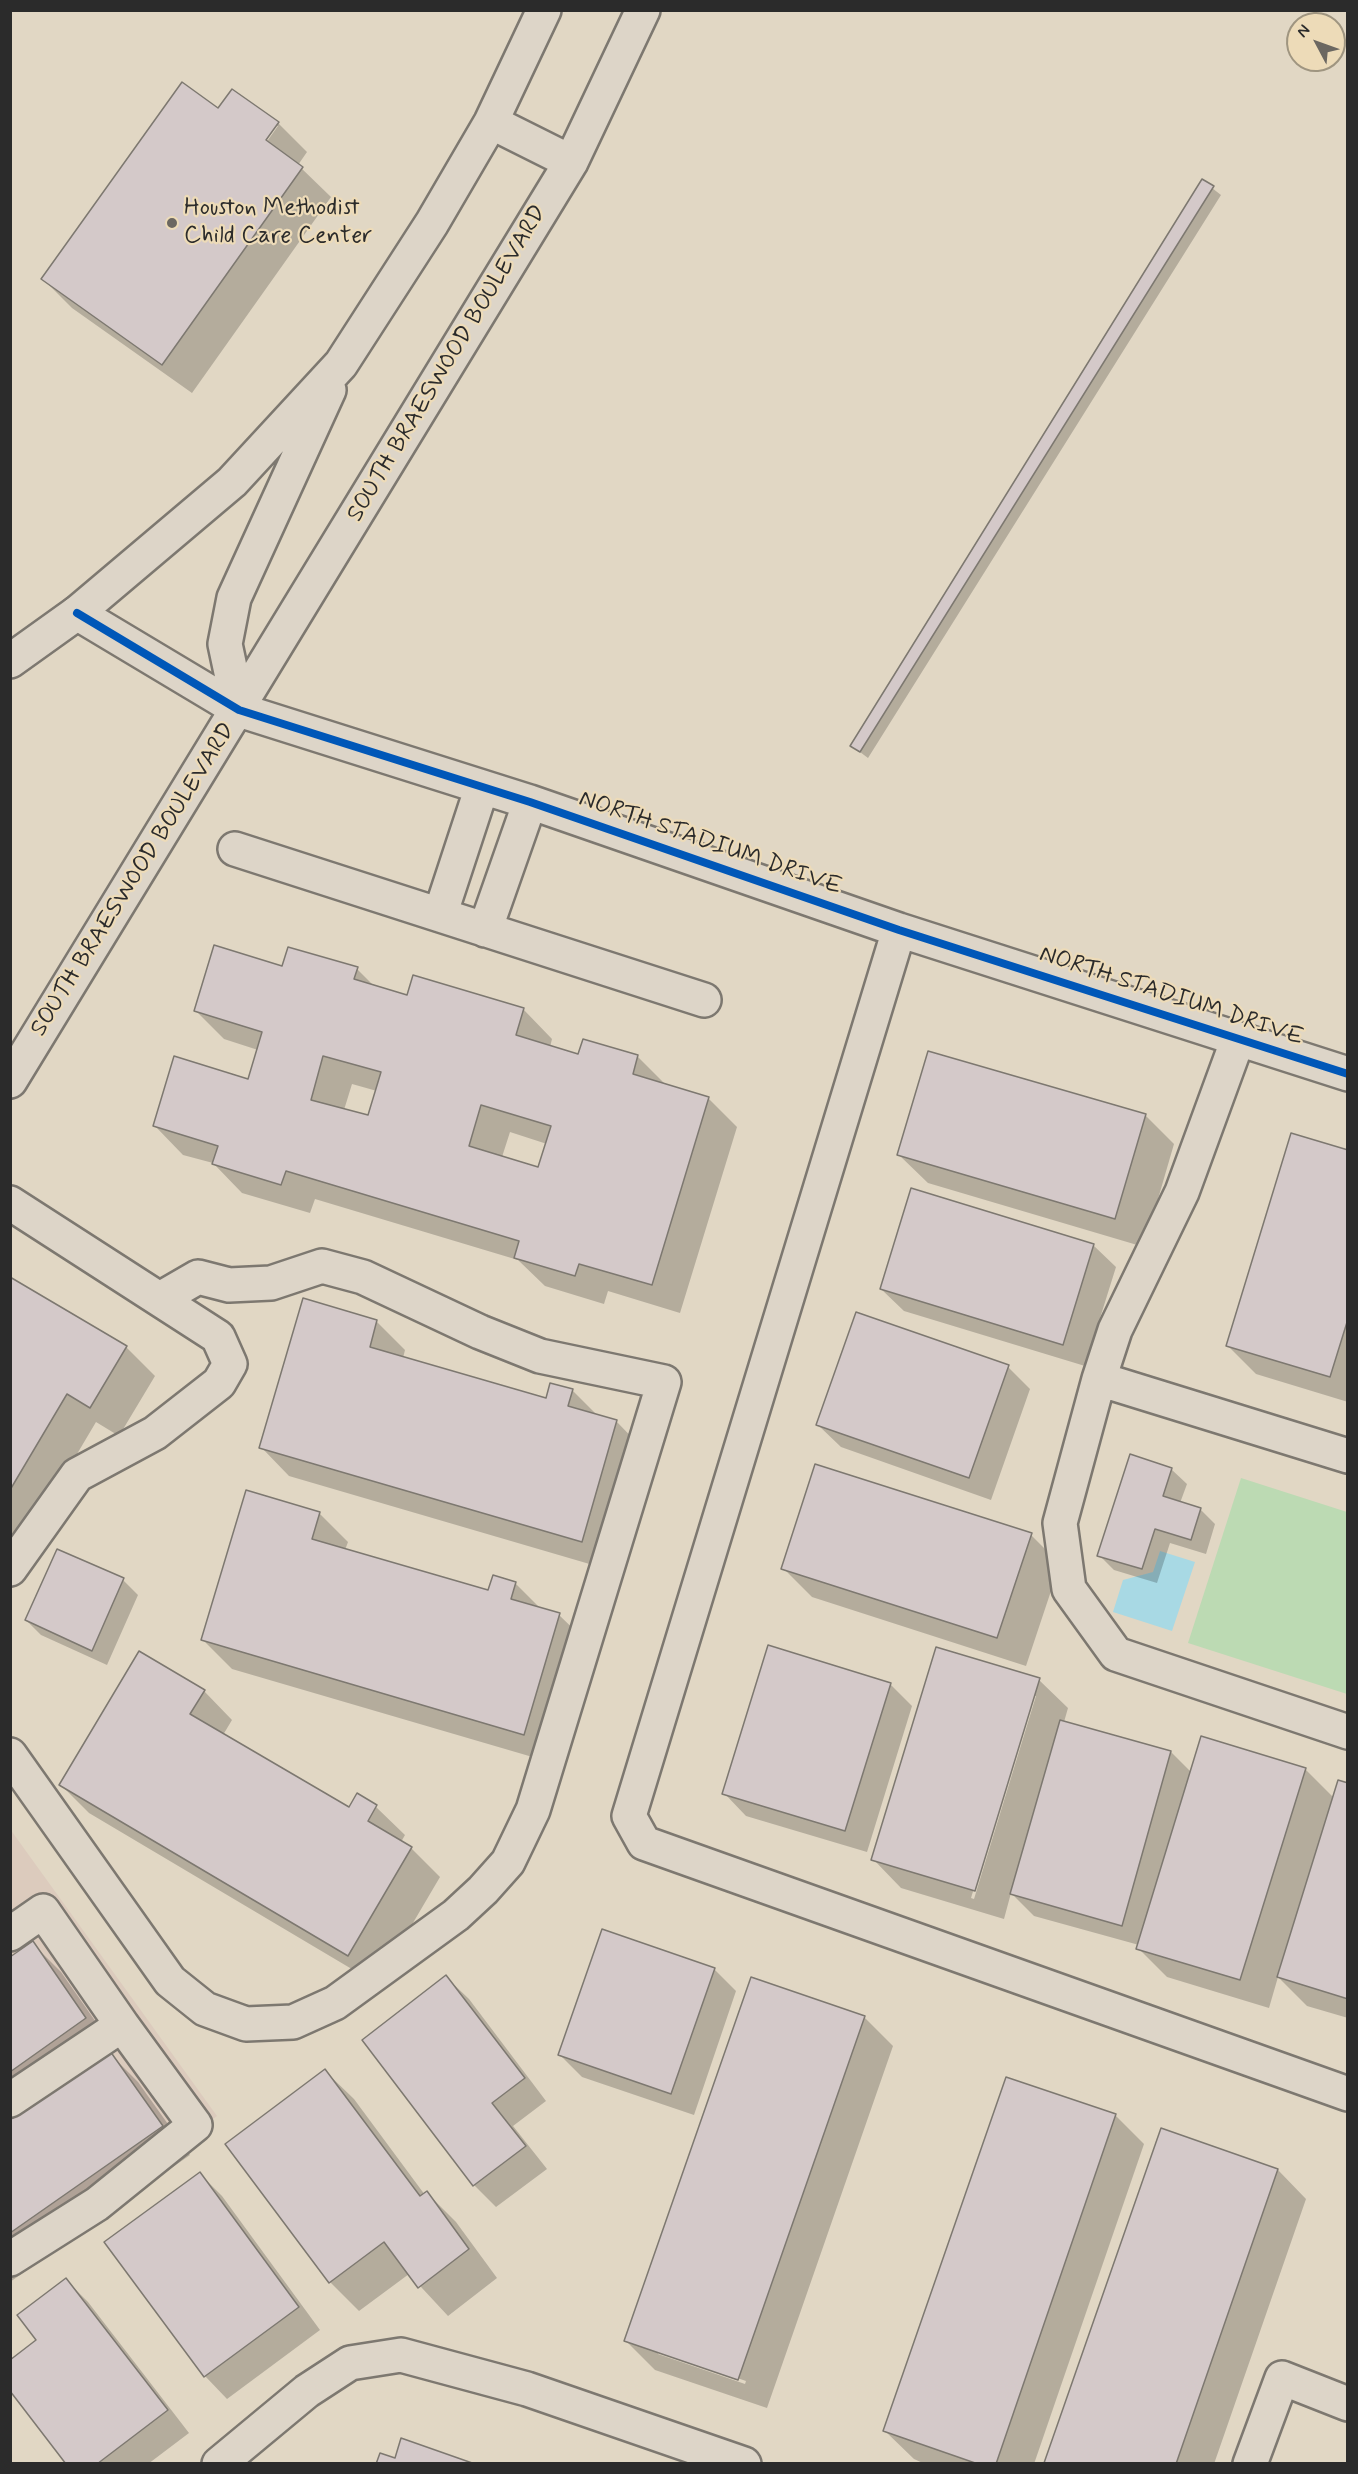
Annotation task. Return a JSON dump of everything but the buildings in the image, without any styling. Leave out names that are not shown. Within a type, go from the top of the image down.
[{"type":"main road","name":"SOUTH BRAESWOOD BOULEVARD","points":[[239,710],[225,644],[234,598],[341,364],[432,223],[491,122],[544,10]]},
{"type":"main road","name":"SOUTH BRAESWOOD BOULEVARD","points":[[10,1081],[239,710],[571,162],[643,10]]},
{"type":"main road","points":[[491,122],[571,162]]},
{"type":"main road","name":"SOUTH BRAESWOOD BOULEVARD","points":[[10,662],[77,613],[232,482],[341,364]]},
{"type":"main road","name":"NORTH STADIUM DRIVE","points":[[77,613],[239,710],[530,802],[899,930],[1347,1074]]},
{"type":"main road","points":[[440,915],[482,787]]},
{"type":"main road","points":[[485,930],[530,802]]},
{"type":"main road","points":[[235,849],[704,1000]]},
{"type":"main road","points":[[899,930],[629,1816],[644,1843],[1347,2094]]},
{"type":"main road","points":[[1238,1039],[1182,1192],[1115,1330],[1099,1379],[1060,1523],[1069,1589],[1116,1654],[1347,1732]]},
{"type":"main road","points":[[10,1203],[218,1337],[230,1364],[219,1383],[154,1433],[77,1475],[10,1569]]},
{"type":"main road","points":[[10,1755],[170,1981],[205,2009],[246,2024],[293,2022],[335,2002],[456,1915],[508,1862],[533,1810],[664,1382],[540,1356],[480,1332],[363,1277],[322,1266],[271,1283],[229,1285],[198,1277],[160,1299]]},
{"type":"main road","points":[[1099,1379],[1347,1456]]},
{"type":"main road","points":[[10,1934],[43,1911],[195,2126],[97,2204],[10,2259]]},
{"type":"main road","points":[[10,2100],[122,2025]]},
{"type":"main road","points":[[219,2463],[307,2391],[350,2363],[401,2355],[527,2389],[744,2463]]},
{"type":"main road","points":[[1250,2463],[1282,2378],[1347,2404]]},
{"type":"shaded area","points":[[10,1829],[217,2116],[11,2273],[10,2273]]},
{"type":"green space","points":[[1241,1478],[1347,1512],[1347,1694],[1188,1643]]},
{"type":"water","points":[[1160,1551],[1195,1562],[1172,1631],[1113,1612],[1123,1580],[1153,1572]]},
{"type":"cycle path","points":[[77,613],[239,710],[530,802],[899,930],[1348,1074]]},
{"type":"place","name":"Houston Methodist Child Care Center","points":[[172,223]]}]
